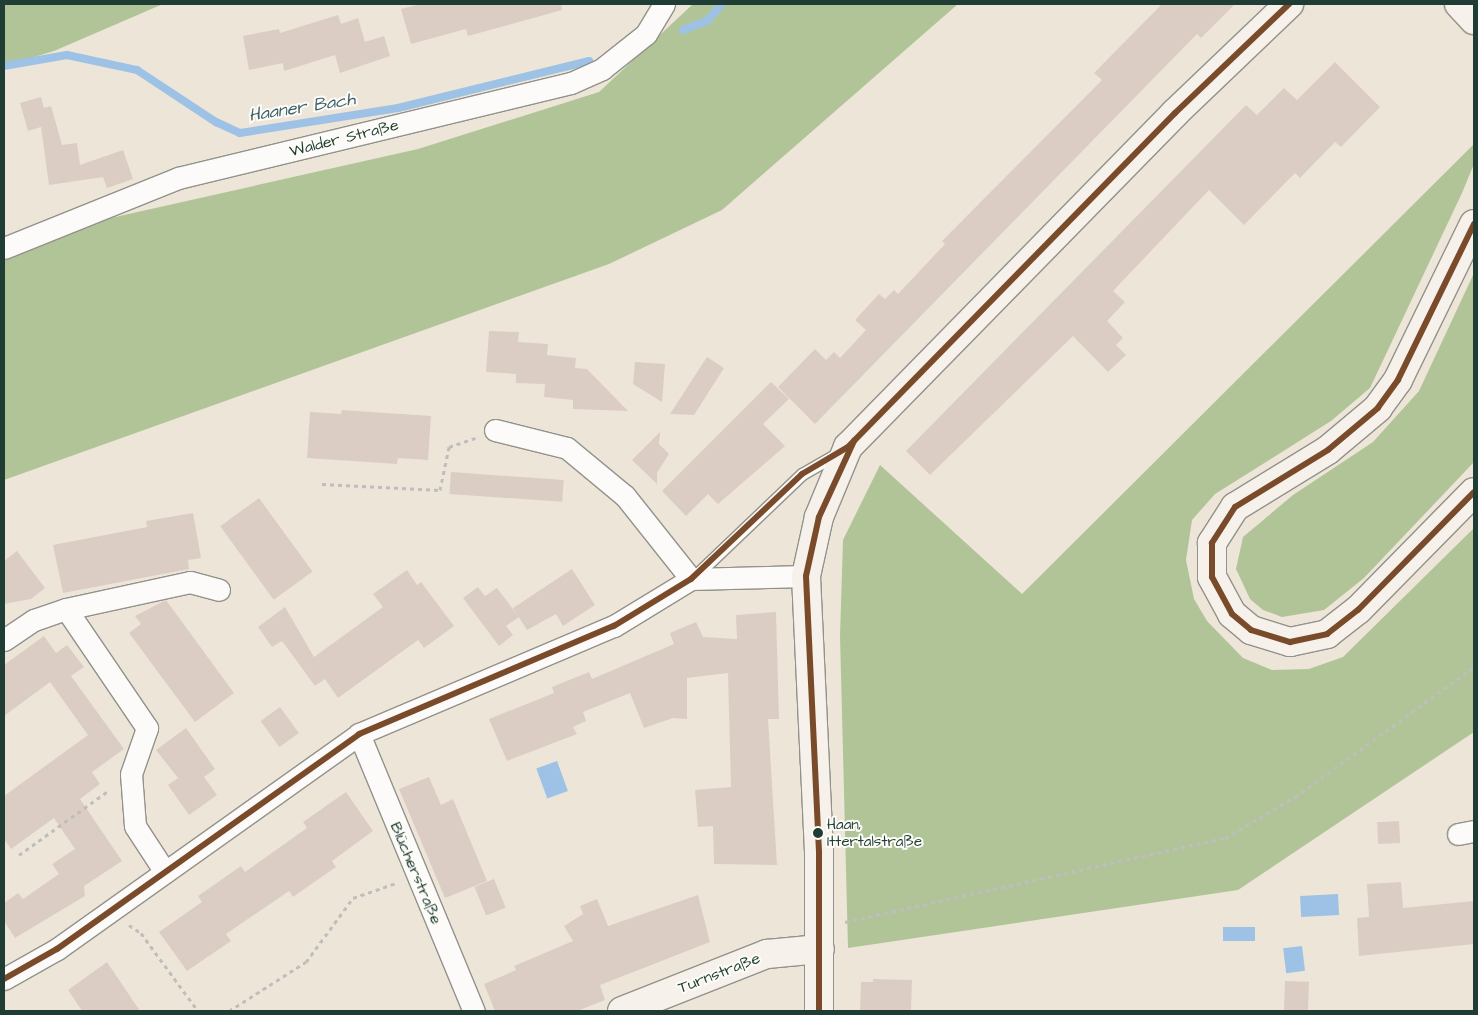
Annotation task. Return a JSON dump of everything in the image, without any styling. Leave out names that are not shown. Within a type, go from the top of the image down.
[{"type":"main road","points":[[820,1011],[820,938],[806,576],[819,517],[848,447],[1175,113],[1289,4]]},
{"type":"main road","points":[[1459,4],[1474,20]]},
{"type":"main road","points":[[1474,224],[1398,380],[1378,408],[1328,450],[1235,507],[1212,544],[1212,577],[1232,614],[1252,630],[1290,642],[1320,637],[1358,610],[1474,492]]},
{"type":"main road","name":"Turnstraße","points":[[635,1009],[767,954],[820,938]]},
{"type":"street","name":"Walder Straße","points":[[4,248],[178,178],[571,83],[602,69],[646,34],[664,4]]},
{"type":"street","points":[[495,430],[567,448],[625,496],[691,579]]},
{"type":"street","points":[[4,979],[57,949],[359,734],[614,626],[691,579],[806,576]]},
{"type":"street","points":[[4,640],[34,620],[66,609],[190,582],[219,590]]},
{"type":"street","points":[[66,609],[147,728],[131,774],[135,826],[164,872]]},
{"type":"street","name":"Blücherstraße","points":[[359,734],[474,1011]]},
{"type":"lane","points":[[691,579],[802,474],[848,447]]},
{"type":"path","points":[[322,484],[440,490],[449,447],[495,430]]},
{"type":"path","points":[[820,938],[1225,838],[1295,797],[1474,667]]},
{"type":"path","points":[[20,855],[131,774]]},
{"type":"path","points":[[229,1011],[306,962],[353,898],[417,875]]},
{"type":"path","points":[[109,912],[141,933],[198,1011]]},
{"type":"green space","points":[[4,4],[163,4],[54,51],[4,66]]},
{"type":"green space","points":[[693,4],[958,4],[722,210],[609,264],[4,480],[4,259],[84,224],[418,149],[599,92]]},
{"type":"green space","points":[[1474,144],[1474,164],[1462,193],[1370,388],[1331,421],[1215,494],[1192,520],[1186,560],[1194,599],[1207,621],[1243,658],[1272,670],[1309,669],[1343,657],[1474,528],[1474,732],[1238,890],[848,948],[840,636],[843,540],[880,465],[1022,594]]},
{"type":"green space","points":[[1474,273],[1474,462],[1364,578],[1324,610],[1282,617],[1263,610],[1250,599],[1236,569],[1243,537],[1293,495],[1373,442],[1419,391]]},
{"type":"water","points":[[557,761],[568,791],[547,799],[536,769]]},
{"type":"water","points":[[1338,894],[1339,915],[1301,917],[1300,896]]},
{"type":"water","points":[[1223,927],[1255,927],[1255,941],[1223,941]]},
{"type":"water","points":[[1302,946],[1305,971],[1286,973],[1283,948]]},
{"type":"building","points":[[421,4],[561,4],[562,10],[468,36],[466,29],[411,44],[401,9]]},
{"type":"building","points":[[1162,4],[1235,4],[1201,38],[1197,34],[815,424],[778,387],[815,349],[826,360],[834,352],[840,358],[866,330],[855,320],[879,294],[885,299],[894,290],[898,294],[945,244],[942,241],[1102,80],[1094,73]]},
{"type":"building","points":[[338,15],[341,24],[358,18],[365,42],[384,36],[390,56],[340,73],[335,55],[284,71],[283,63],[249,70],[243,36],[279,29],[280,33]]},
{"type":"building","points":[[1335,62],[1380,107],[1341,147],[1335,142],[1300,178],[1295,173],[1244,225],[1209,190],[1113,291],[1125,302],[1107,321],[1123,338],[1116,345],[1126,355],[1108,372],[1073,336],[930,475],[906,451],[1246,105],[1257,115],[1284,88],[1297,100]]},
{"type":"building","points":[[41,97],[44,108],[51,106],[62,145],[77,143],[80,165],[123,150],[133,179],[107,188],[103,177],[49,185],[41,127],[28,131],[20,103]]},
{"type":"building","points":[[489,331],[519,332],[518,342],[548,344],[547,355],[576,358],[575,368],[587,369],[628,411],[573,409],[573,400],[544,397],[545,384],[516,383],[516,374],[486,372]]},
{"type":"building","points":[[707,357],[724,368],[694,415],[670,414]]},
{"type":"building","points":[[635,362],[665,364],[662,402],[633,384]]},
{"type":"building","points":[[771,382],[789,399],[763,424],[785,446],[718,504],[708,494],[686,516],[662,491]]},
{"type":"building","points":[[342,410],[431,416],[428,460],[398,458],[397,464],[307,458],[310,412],[341,414]]},
{"type":"building","points":[[660,432],[659,444],[669,454],[657,473],[657,484],[632,460]]},
{"type":"building","points":[[451,472],[564,480],[562,502],[449,494]]},
{"type":"building","points":[[259,498],[312,572],[274,600],[220,526]]},
{"type":"building","points":[[193,513],[201,558],[188,560],[189,569],[63,593],[53,545],[147,527],[146,521]]},
{"type":"building","points":[[17,551],[45,588],[31,599],[4,604],[4,561]]},
{"type":"building","points":[[572,569],[595,605],[563,626],[556,614],[527,630],[513,608]]},
{"type":"building","points":[[407,570],[417,585],[421,582],[454,626],[424,648],[418,640],[338,698],[325,679],[315,686],[282,641],[272,647],[258,627],[285,607],[314,657],[383,607],[373,594]]},
{"type":"building","points":[[478,587],[485,596],[497,588],[519,617],[506,626],[513,635],[499,646],[463,598]]},
{"type":"building","points":[[166,600],[234,693],[195,722],[129,633],[141,624],[135,616]]},
{"type":"building","points":[[776,612],[779,719],[768,719],[777,865],[714,864],[713,826],[698,827],[695,790],[731,787],[728,673],[687,678],[687,719],[673,718],[644,728],[630,693],[583,712],[586,721],[573,727],[577,734],[507,761],[489,719],[554,693],[552,687],[589,672],[592,679],[674,644],[670,633],[696,622],[703,637],[737,639],[736,615]]},
{"type":"building","points":[[44,636],[56,653],[67,645],[84,667],[71,676],[124,749],[92,772],[100,784],[80,799],[122,861],[84,886],[85,896],[15,938],[4,921],[4,903],[18,893],[23,899],[59,874],[52,864],[75,849],[54,818],[11,849],[4,839],[4,796],[88,735],[50,682],[4,716],[4,665]]},
{"type":"building","points":[[280,707],[299,733],[279,747],[261,721]]},
{"type":"building","points":[[186,728],[215,769],[204,777],[217,795],[189,815],[168,785],[178,778],[156,750]]},
{"type":"building","points":[[429,777],[441,805],[453,799],[487,881],[445,898],[399,789]]},
{"type":"building","points":[[346,792],[373,831],[332,861],[336,867],[293,897],[289,891],[226,934],[231,941],[187,971],[159,932],[202,902],[198,896],[241,866],[245,872],[307,828],[303,822]]},
{"type":"building","points":[[1399,821],[1400,843],[1378,844],[1377,822]]},
{"type":"building","points":[[494,879],[506,908],[486,916],[475,887]]},
{"type":"building","points":[[1401,882],[1403,908],[1474,901],[1474,944],[1359,956],[1357,918],[1369,917],[1367,884]]},
{"type":"building","points":[[698,895],[710,942],[600,985],[605,1000],[577,1011],[495,1011],[484,984],[516,970],[514,966],[573,941],[564,926],[583,914],[580,906],[597,899],[608,926]]},
{"type":"building","points":[[107,962],[140,1011],[82,1011],[68,990]]},
{"type":"building","points":[[873,979],[912,980],[911,1011],[860,1011],[861,982],[873,982]]},
{"type":"building","points":[[1285,981],[1309,982],[1308,1011],[1284,1011]]},
{"type":"waterway","name":"Haaner Bach","points":[[683,30],[707,21],[722,4]]},
{"type":"waterway","name":"Haaner Bach","points":[[4,66],[67,55],[137,70],[216,122],[240,133],[398,108],[589,61]]},
{"type":"transit line","points":[[4,979],[57,949],[359,734],[614,626],[691,579],[802,474],[848,447],[1175,113],[1289,4]]},
{"type":"transit line","points":[[1474,224],[1398,380],[1378,408],[1328,450],[1235,507],[1212,543],[1212,577],[1232,614],[1251,630],[1290,642],[1327,634],[1358,610],[1474,492]]},
{"type":"transit line","points":[[819,1011],[819,852],[806,576],[819,517],[854,441]]},
{"type":"place","name":"Haan, Ittertalstraße","points":[[818,833]]}]
